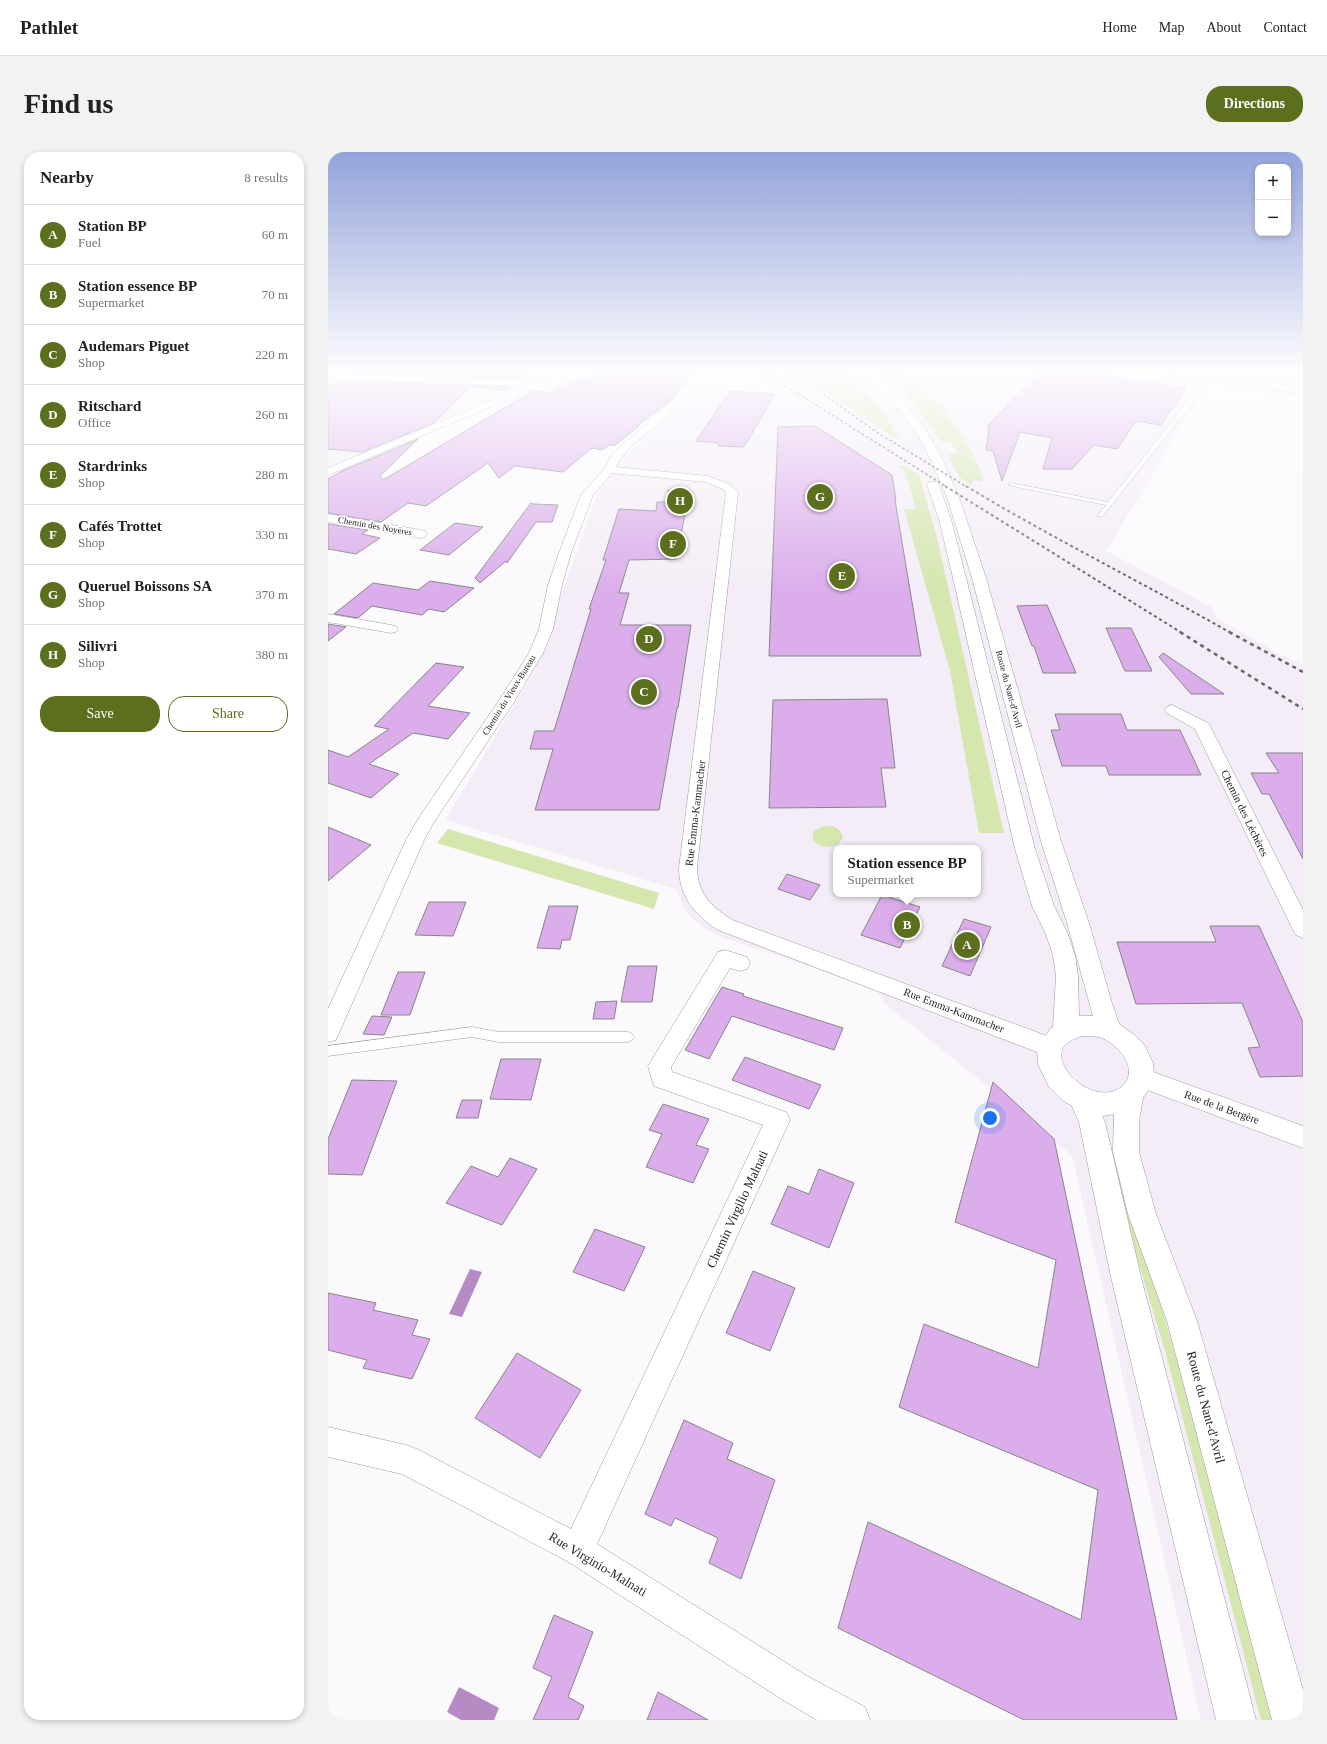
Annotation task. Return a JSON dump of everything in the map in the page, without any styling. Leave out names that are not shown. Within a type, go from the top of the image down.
[{"type":"main road","name":"Route du Nant-d'Avril","points":[[928,443],[953,496],[979,578],[1051,841],[1078,923],[1099,1000],[1109,1030]]},
{"type":"main road","name":"Route du Nant-d'Avril","points":[[928,473],[945,519],[1025,849],[1043,906],[1056,932],[1064,955],[1067,976],[1067,1013],[1057,1039]]},
{"type":"main road","points":[[1078,1026],[1094,1026],[1109,1030],[1120,1037],[1134,1051],[1141,1067],[1136,1087],[1118,1103],[1100,1104],[1082,1100],[1066,1090],[1055,1077],[1049,1062],[1057,1039],[1078,1026]]},
{"type":"main road","name":"Route du Nant-d'Avril","points":[[1136,1087],[1126,1121],[1126,1152],[1142,1214],[1182,1321],[1292,1720]]},
{"type":"main road","points":[[1082,1100],[1092,1122],[1126,1277],[1236,1720]]},
{"type":"street","points":[[328,472],[398,443]]},
{"type":"street","name":"Chemin du Vieux-Bureau","points":[[328,1033],[416,838],[426,820],[506,702],[536,653],[546,629],[555,585],[565,553],[584,502],[592,487],[609,470],[612,461],[630,443]]},
{"type":"street","name":"Rue Emma-Kammacher","points":[[609,470],[708,479],[722,484],[732,492],[688,868],[689,883],[699,904],[714,918],[725,925],[960,1012],[1057,1039]]},
{"type":"street","name":"Chemin des Noyères","points":[[328,518],[422,534]]},
{"type":"street","points":[[328,618],[391,629]]},
{"type":"street","name":"Chemin des Léchères","points":[[1172,710],[1202,726],[1303,930]]},
{"type":"street","name":"Chemin Virgilio Malnati","points":[[578,1550],[778,1120],[662,1079],[659,1066],[725,958],[740,963]]},
{"type":"street","name":"Rue de la Bergère","points":[[1136,1087],[1303,1137]]},
{"type":"street","name":"Rue Virginio-Malnati","points":[[328,1442],[406,1460],[578,1550],[795,1688],[852,1720]]},
{"type":"lane","points":[[1100,516],[1157,443]]},
{"type":"lane","points":[[1011,485],[1108,504]]},
{"type":"lane","points":[[328,1051],[472,1032],[499,1037],[628,1037]]},
{"type":"shaded area","points":[[328,443],[385,443],[328,467]]},
{"type":"shaded area","points":[[640,443],[1171,443],[1106,551],[1213,608],[1215,615],[1219,619],[1275,652],[1303,665],[1303,1720],[1201,1720],[1072,1155],[883,1002],[878,990],[716,935],[702,927],[690,916],[682,905],[676,889],[445,820],[535,670],[598,491],[626,456]]},
{"type":"shaded area","points":[[470,1269],[482,1272],[462,1317],[449,1314]]},
{"type":"shaded area","points":[[459,1687],[499,1708],[494,1720],[461,1720],[447,1712]]},
{"type":"green space","points":[[951,443],[967,443],[983,478],[981,482],[974,480],[971,485],[960,478],[947,455],[957,453]]},
{"type":"green space","points":[[897,466],[905,466],[919,475],[936,534],[1004,833],[979,833],[950,671],[904,509],[916,509],[905,472]]},
{"type":"green space","points":[[827,826],[837,828],[843,837],[840,842],[830,847],[818,845],[814,841],[814,831]]},
{"type":"green space","points":[[448,829],[659,893],[654,909],[437,843]]},
{"type":"green space","points":[[1113,1167],[1121,1167],[1187,1395],[1273,1720],[1261,1720],[1166,1354],[1135,1251]]},
{"type":"building","points":[[328,443],[384,443],[362,452],[328,449]]},
{"type":"building","points":[[408,443],[414,443],[380,476],[383,480],[445,443],[617,443],[615,445],[609,445],[602,450],[592,448],[563,472],[515,466],[499,478],[488,463],[426,506],[408,503],[381,522],[328,513],[328,479],[342,471]]},
{"type":"building","points":[[719,443],[746,443],[744,447],[718,446]]},
{"type":"building","points":[[777,443],[842,443],[892,475],[921,656],[769,656]]},
{"type":"building","points":[[987,443],[1016,443],[1002,481],[993,451],[986,450]]},
{"type":"building","points":[[1050,443],[1121,443],[1117,449],[1094,445],[1072,469],[1043,469]]},
{"type":"building","points":[[668,490],[690,490],[676,559],[629,560],[619,593],[629,593],[620,625],[691,625],[678,708],[659,810],[535,810],[553,749],[530,749],[535,731],[554,731],[591,609],[589,609],[606,560],[603,560],[619,509],[656,511],[657,502],[668,502]]},
{"type":"building","points":[[531,503],[558,505],[552,522],[536,522],[507,563],[506,561],[480,583],[475,578]]},
{"type":"building","points":[[455,523],[483,527],[449,555],[420,550]]},
{"type":"building","points":[[328,524],[368,530],[362,534],[380,538],[356,554],[328,549]]},
{"type":"building","points":[[430,581],[474,588],[444,612],[429,609],[422,615],[372,606],[358,618],[334,614],[373,583],[418,590]]},
{"type":"building","points":[[1047,605],[1076,673],[1043,673],[1034,646],[1032,646],[1017,606]]},
{"type":"building","points":[[328,624],[346,627],[328,641]]},
{"type":"building","points":[[1106,628],[1131,628],[1152,671],[1125,671]]},
{"type":"building","points":[[1163,653],[1224,694],[1191,694],[1159,657]]},
{"type":"building","points":[[436,663],[464,667],[428,706],[470,713],[448,739],[413,733],[369,764],[399,774],[371,798],[328,783],[328,750],[348,757],[389,729],[374,726]]},
{"type":"building","points":[[887,699],[895,768],[881,768],[886,807],[769,808],[773,700]]},
{"type":"building","points":[[1055,714],[1121,714],[1127,730],[1180,730],[1201,775],[1109,775],[1106,766],[1062,766],[1051,730],[1060,730]]},
{"type":"building","points":[[1266,753],[1303,753],[1303,859],[1269,794],[1262,794],[1251,773],[1279,773]]},
{"type":"building","points":[[328,827],[371,845],[328,881]]},
{"type":"building","points":[[787,874],[820,885],[810,900],[778,889]]},
{"type":"building","points":[[881,897],[888,897],[920,907],[900,948],[861,935]]},
{"type":"building","points":[[429,902],[466,902],[453,936],[415,935]]},
{"type":"building","points":[[549,906],[578,906],[570,940],[562,940],[560,949],[537,948]]},
{"type":"building","points":[[964,919],[991,927],[970,976],[942,966]]},
{"type":"building","points":[[1210,926],[1259,926],[1303,1022],[1303,1076],[1260,1077],[1248,1048],[1260,1047],[1242,1003],[1136,1004],[1117,942],[1216,942]]},
{"type":"building","points":[[628,966],[657,966],[652,1002],[621,1002]]},
{"type":"building","points":[[398,972],[425,972],[410,1015],[381,1015]]},
{"type":"building","points":[[722,987],[744,994],[743,996],[843,1028],[834,1050],[732,1016],[709,1059],[685,1050]]},
{"type":"building","points":[[617,1001],[614,1019],[593,1019],[596,1002]]},
{"type":"building","points":[[372,1016],[392,1017],[384,1035],[363,1034]]},
{"type":"building","points":[[745,1057],[821,1085],[809,1109],[732,1080]]},
{"type":"building","points":[[501,1059],[541,1059],[531,1100],[490,1099]]},
{"type":"building","points":[[352,1080],[397,1081],[362,1175],[328,1174],[328,1139]]},
{"type":"building","points":[[993,1082],[1054,1139],[1177,1720],[1024,1720],[838,1628],[868,1522],[1081,1620],[1098,1490],[899,1407],[924,1324],[1038,1368],[1056,1260],[955,1222]]},
{"type":"building","points":[[462,1100],[482,1100],[478,1118],[456,1118]]},
{"type":"building","points":[[663,1104],[709,1119],[696,1145],[709,1149],[693,1183],[646,1167],[662,1134],[649,1130]]},
{"type":"building","points":[[510,1158],[537,1169],[502,1225],[446,1203],[471,1166],[498,1177]]},
{"type":"building","points":[[819,1169],[854,1183],[829,1248],[771,1224],[788,1186],[809,1194]]},
{"type":"building","points":[[595,1229],[645,1247],[624,1291],[573,1272]]},
{"type":"building","points":[[753,1271],[795,1288],[770,1351],[726,1333]]},
{"type":"building","points":[[328,1293],[376,1303],[373,1310],[418,1320],[412,1335],[430,1339],[412,1379],[363,1368],[367,1360],[328,1350]]},
{"type":"building","points":[[517,1353],[581,1390],[540,1458],[475,1418]]},
{"type":"building","points":[[684,1420],[733,1443],[727,1459],[775,1480],[741,1579],[709,1563],[718,1538],[675,1518],[671,1526],[645,1514]]},
{"type":"building","points":[[554,1615],[593,1632],[568,1697],[584,1706],[578,1720],[533,1720],[552,1677],[533,1668]]},
{"type":"building","points":[[658,1692],[708,1720],[647,1720]]},
{"type":"railway","points":[[877,443],[947,487]]},
{"type":"railway","points":[[895,443],[967,487]]},
{"type":"railway","points":[[945,486],[1182,633]]},
{"type":"railway","points":[[966,486],[1031,524],[1231,633]]},
{"type":"railway","points":[[1180,632],[1303,709]]},
{"type":"railway","points":[[1229,632],[1303,672]]},
{"type":"place","name":"Queruel Boissons SA","points":[[820,497]]},
{"type":"place","name":"Silivri","points":[[680,501]]},
{"type":"place","name":"Cafés Trottet","points":[[673,544]]},
{"type":"place","name":"Stardrinks","points":[[842,576]]},
{"type":"place","name":"Ritschard","points":[[649,639]]},
{"type":"place","name":"Audemars Piguet","points":[[644,692]]},
{"type":"place","name":"Station essence BP","points":[[907,925]]},
{"type":"place","name":"Station BP","points":[[967,945]]}]
